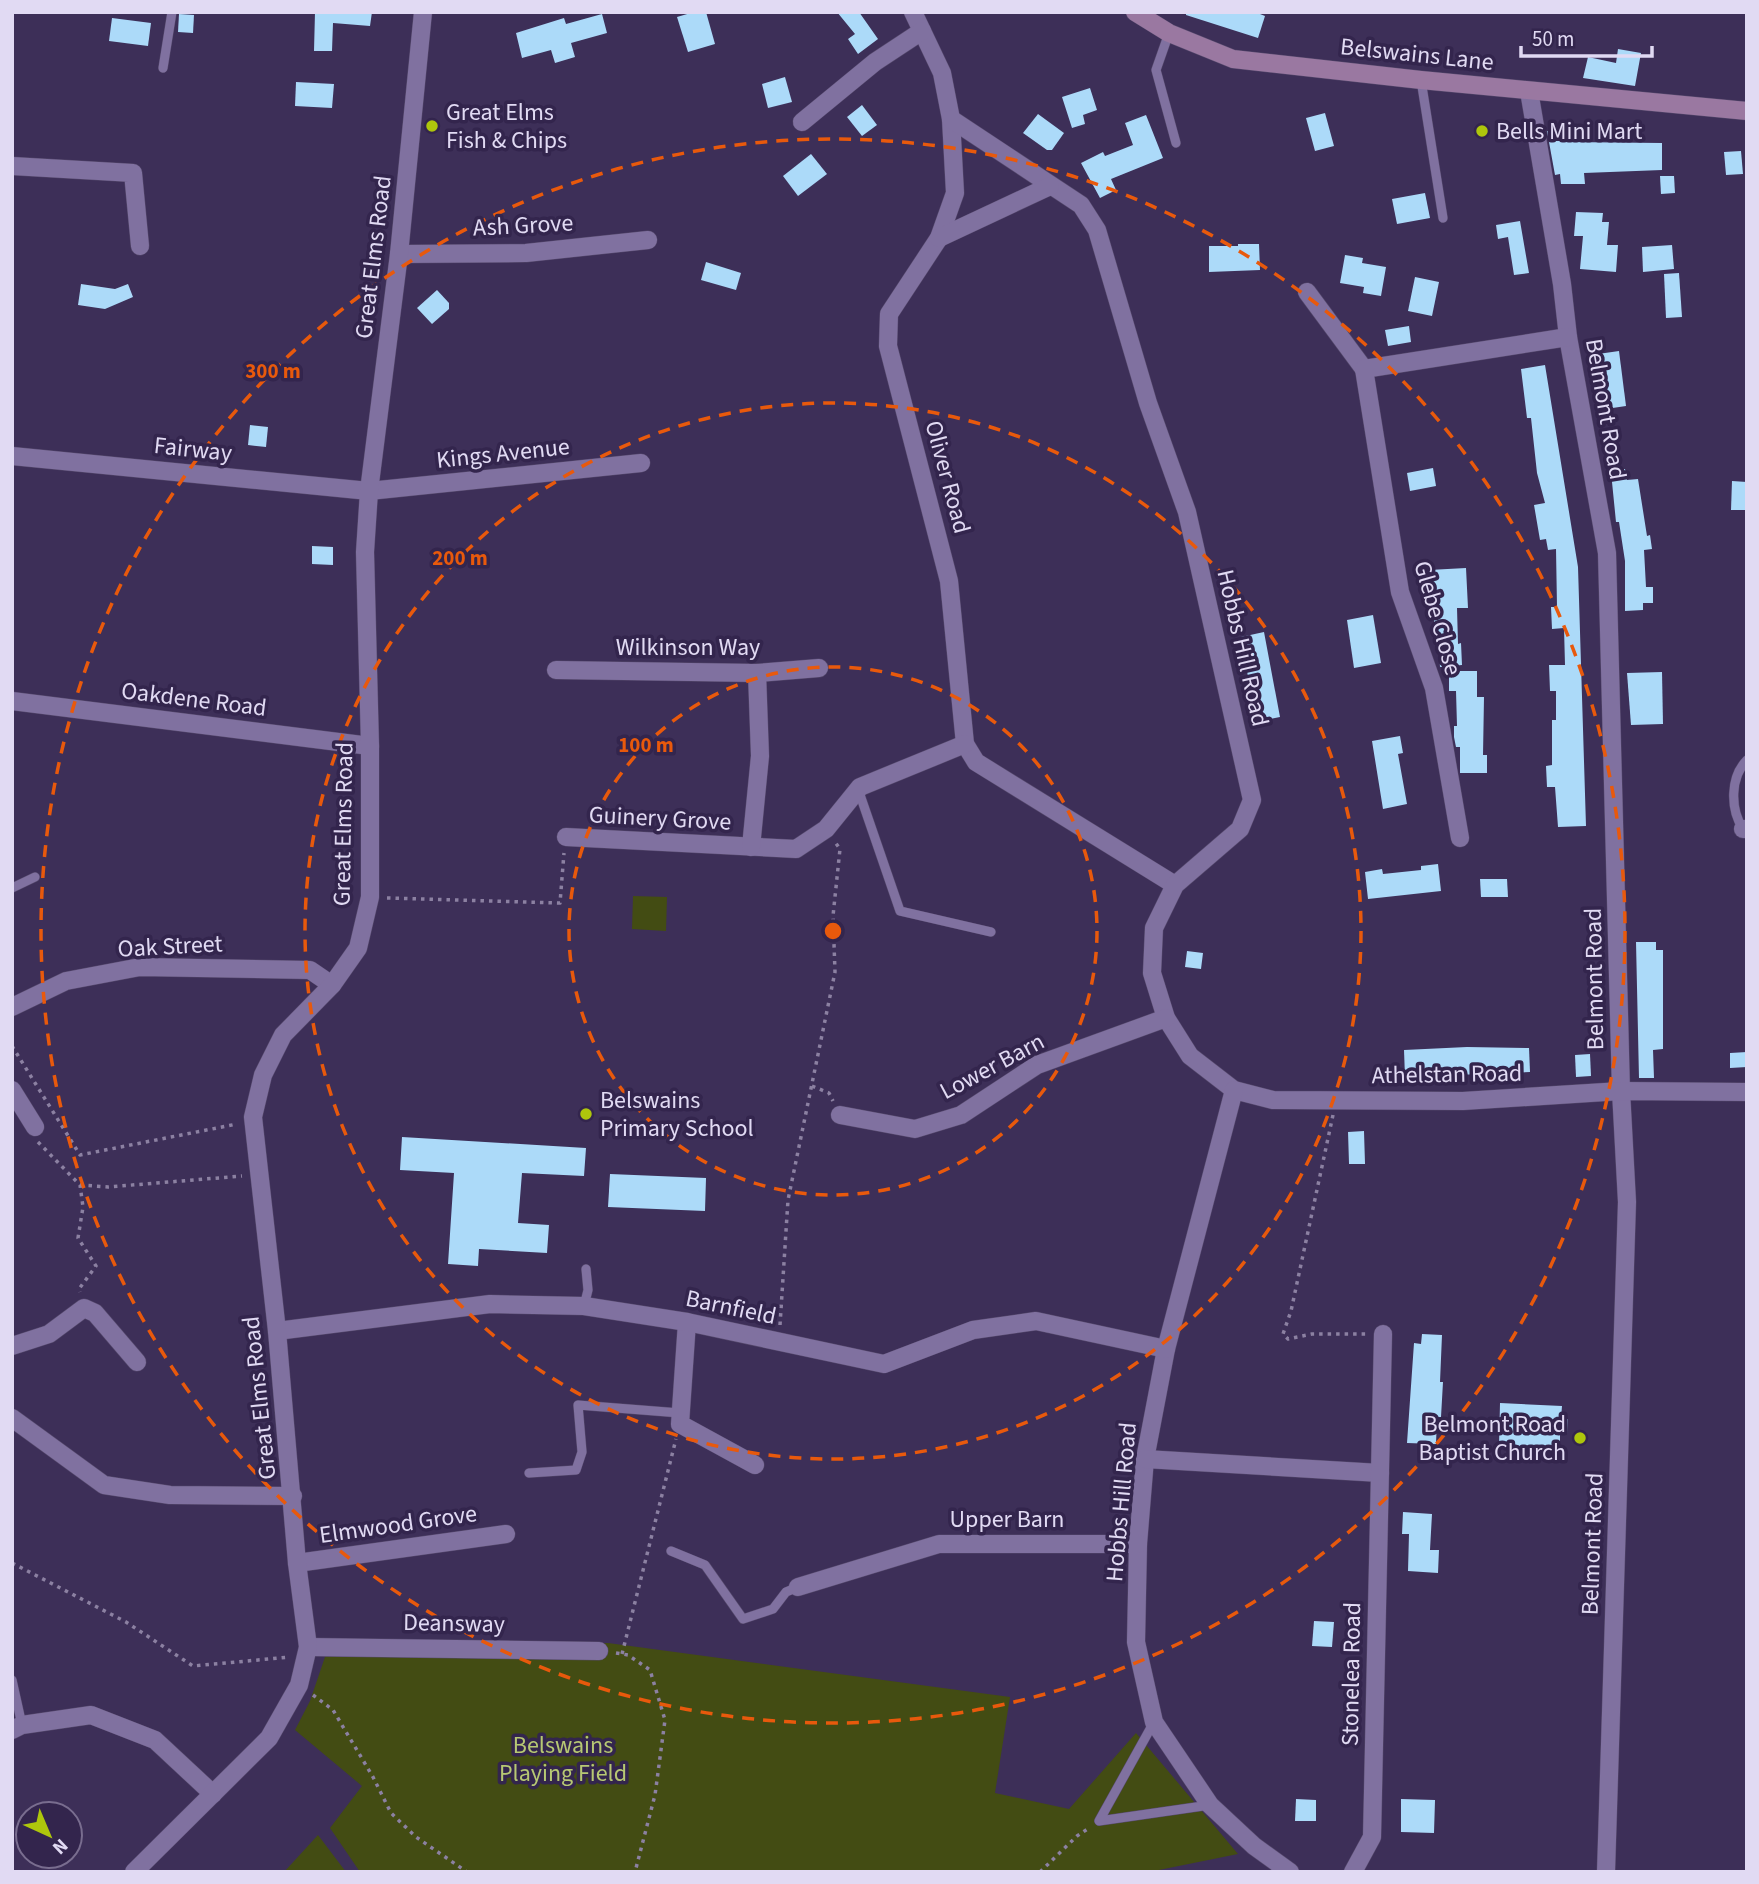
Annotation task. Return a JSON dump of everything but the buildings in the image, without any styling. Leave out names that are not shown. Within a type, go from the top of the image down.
[{"type":"street","name":"Great Elms Road","points":[[134,1872],[269,1738],[299,1685],[307,1651],[277,1331],[253,1121],[263,1075],[283,1035],[332,985],[358,948],[370,897],[370,746],[365,552],[369,491],[399,254],[423,12]]},
{"type":"street","name":"Oliver Road","points":[[914,12],[942,73],[951,119],[955,193],[939,238],[889,314],[888,346],[949,581],[965,744]]},
{"type":"street","name":"Belswains Lane","points":[[1135,12],[1169,33],[1233,59],[1747,111]]},
{"type":"street","points":[[802,122],[922,31]]},
{"type":"street","name":"Belmont Road","points":[[1529,91],[1562,284],[1568,337],[1607,553],[1621,1091],[1627,1202],[1606,1872]]},
{"type":"street","points":[[951,119],[1050,186]]},
{"type":"street","points":[[12,166],[133,173],[140,246]]},
{"type":"street","points":[[939,238],[1050,186]]},
{"type":"street","name":"Hobbs Hill Road","points":[[1050,186],[1081,205],[1097,230],[1148,403],[1187,512],[1252,800],[1240,829],[1175,885],[1154,928],[1152,973],[1166,1018],[1190,1056],[1234,1090],[1273,1100]]},
{"type":"street","name":"Ash Grove","points":[[399,254],[526,253],[648,240]]},
{"type":"street","name":"Glebe Close","points":[[1307,292],[1364,369],[1400,592],[1434,688],[1460,838]]},
{"type":"street","points":[[1364,369],[1568,337]]},
{"type":"street","name":"Fairway","points":[[12,456],[369,491]]},
{"type":"street","name":"Kings Avenue","points":[[369,491],[641,463]]},
{"type":"street","name":"Wilkinson Way","points":[[556,670],[757,673],[819,668]]},
{"type":"street","name":"Guinery Grove","points":[[751,847],[760,756],[757,673]]},
{"type":"street","name":"Oakdene Road","points":[[12,701],[370,746]]},
{"type":"street","points":[[826,829],[858,789],[965,744],[976,762],[1175,885]]},
{"type":"street","name":"Guinery Grove","points":[[566,837],[796,849],[826,829]]},
{"type":"street","name":"Oak Street","points":[[12,1007],[66,981],[140,967],[310,970],[332,985]]},
{"type":"street","name":"Lower Barn","points":[[841,1115],[915,1129],[961,1115],[1037,1065],[1166,1018]]},
{"type":"street","points":[[12,1090],[35,1126]]},
{"type":"street","name":"Hobbs Hill Road","points":[[1234,1090],[1166,1349],[1145,1459],[1136,1642],[1154,1722],[1210,1805],[1254,1846],[1290,1872]]},
{"type":"street","name":"Athelstan Road","points":[[1273,1100],[1463,1101],[1621,1091],[1747,1092]]},
{"type":"street","name":"Barnfield","points":[[277,1331],[490,1304],[584,1306],[687,1322],[884,1364],[973,1330],[1036,1321],[1166,1349]]},
{"type":"street","points":[[12,1346],[49,1334],[84,1308],[95,1313],[137,1362]]},
{"type":"street","points":[[687,1322],[680,1418],[755,1465]]},
{"type":"street","name":"Stonelea Road","points":[[1353,1872],[1371,1837],[1383,1334]]},
{"type":"street","points":[[12,1418],[104,1485],[170,1495],[293,1496]]},
{"type":"street","points":[[1145,1459],[1380,1473]]},
{"type":"street","name":"Elmwood Grove","points":[[298,1563],[506,1534]]},
{"type":"street","name":"Upper Barn","points":[[797,1587],[939,1544],[1139,1544]]},
{"type":"street","name":"Deansway","points":[[307,1651],[599,1651]]},
{"type":"street","points":[[17,1728],[91,1716],[155,1740],[213,1794]]},
{"type":"lane","points":[[163,68],[172,12]]},
{"type":"lane","points":[[1169,33],[1156,70],[1176,143]]},
{"type":"lane","points":[[1421,80],[1443,218]]},
{"type":"lane","points":[[1745,829],[1737,820],[1734,808],[1736,775],[1747,760]]},
{"type":"lane","points":[[858,789],[900,911],[991,932]]},
{"type":"lane","points":[[12,888],[35,877]]},
{"type":"lane","points":[[584,1306],[588,1290],[586,1269]]},
{"type":"lane","points":[[529,1473],[576,1470],[582,1452],[578,1405],[680,1418]]},
{"type":"lane","points":[[671,1551],[705,1565],[743,1619],[773,1609],[786,1592],[797,1587]]},
{"type":"lane","points":[[12,1680],[17,1728]]},
{"type":"lane","points":[[1099,1821],[1154,1722]]},
{"type":"lane","points":[[1099,1821],[1210,1805]]},
{"type":"path","points":[[779,1341],[788,1200],[835,972],[833,916],[840,849],[826,829]]},
{"type":"path","points":[[370,897],[561,903],[566,837]]},
{"type":"path","points":[[12,1046],[80,1155],[253,1121]]},
{"type":"path","points":[[811,1086],[829,1093],[841,1115]]},
{"type":"path","points":[[1336,1099],[1291,1311],[1283,1334],[1288,1339],[1312,1334],[1383,1334]]},
{"type":"path","points":[[35,1126],[32,1136],[80,1185],[83,1207],[78,1238],[96,1266],[79,1289],[84,1308]]},
{"type":"path","points":[[80,1185],[108,1187],[259,1175]]},
{"type":"path","points":[[622,1654],[680,1418]]},
{"type":"path","points":[[12,1563],[126,1622],[192,1666],[307,1651]]},
{"type":"path","points":[[599,1651],[628,1655],[650,1670],[665,1720],[654,1795],[635,1872]]},
{"type":"path","points":[[299,1685],[333,1710],[391,1813],[416,1837],[467,1872]]},
{"type":"path","points":[[1040,1872],[1077,1836],[1099,1821]]},
{"type":"green space","points":[[633,896],[667,897],[666,931],[632,929]]},
{"type":"green space","name":"Belswains Playing Field","points":[[608,1643],[1010,1697],[995,1793],[1069,1809],[1136,1733],[1238,1854],[1149,1872],[360,1872],[330,1828],[362,1786],[295,1730],[310,1701],[326,1654]]},
{"type":"green space","points":[[318,1835],[346,1872],[284,1872]]},
{"type":"place","name":"Great Elms Fish & Chips","points":[[432,126]]},
{"type":"place","name":"Bells Mini Mart","points":[[1482,131]]},
{"type":"place","name":"Belswains Primary School","points":[[586,1114]]},
{"type":"place","name":"Belmont Road Baptist Church","points":[[1580,1438]]}]
